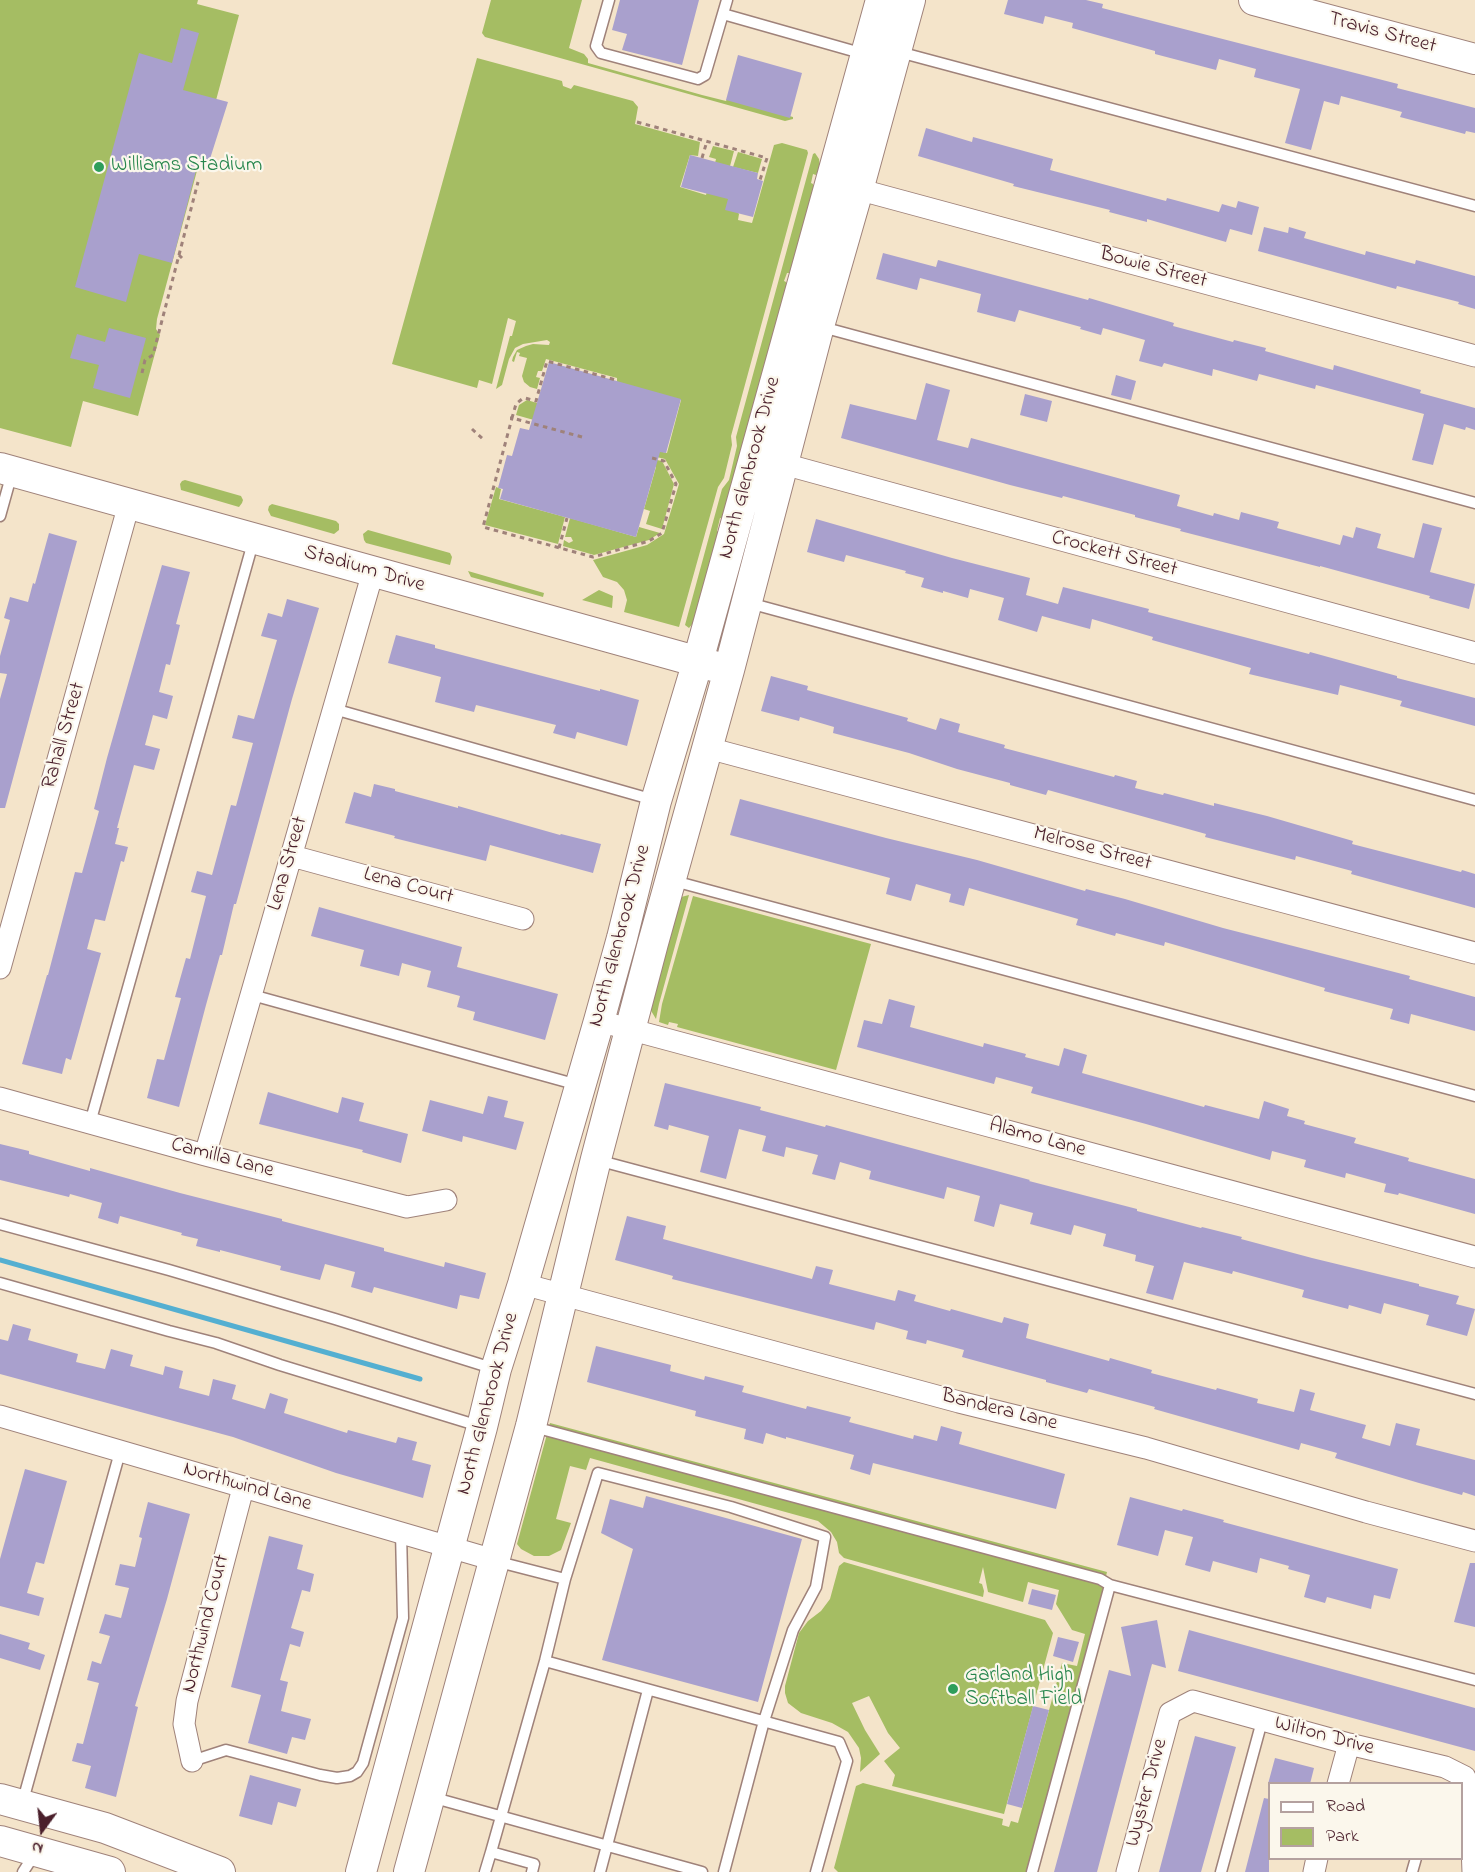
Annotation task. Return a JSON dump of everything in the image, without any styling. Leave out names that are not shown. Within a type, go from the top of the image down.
[{"type":"main road","name":"North Glenbrook Drive","points":[[409,1872],[531,1426],[630,1030],[747,603],[819,326],[866,55],[881,0]]},
{"type":"main road","name":"North Glenbrook Drive","points":[[361,1872],[496,1369],[599,1021],[656,801],[698,661],[754,456],[845,186],[895,51],[910,0]]},
{"type":"main road","name":"Travis Street","points":[[1254,0],[1475,59]]},
{"type":"main road","name":"Stadium Drive","points":[[6,469],[729,670]]},
{"type":"main road","points":[[11,1802],[105,1828],[220,1872]]},
{"type":"main road","points":[[1,1844],[30,1862],[110,1872]]},
{"type":"street","name":"Bowie Street","points":[[845,186],[1475,356]]},
{"type":"street","name":"Crockett Street","points":[[754,456],[1475,653]]},
{"type":"street","name":"Rahall Street","points":[[0,968],[129,504]]},
{"type":"street","name":"Lena Street","points":[[206,1155],[372,572]]},
{"type":"street","name":"Melrose Street","points":[[708,748],[1475,953]]},
{"type":"street","name":"Lena Court","points":[[292,856],[523,919]]},
{"type":"street","name":"Alamo Lane","points":[[599,1021],[1475,1257]]},
{"type":"street","name":"Camilla Lane","points":[[0,1098],[407,1207],[446,1200]]},
{"type":"street","name":"Bandera Lane","points":[[523,1284],[959,1402],[1146,1448],[1475,1541]]},
{"type":"street","name":"Northwind Lane","points":[[0,1416],[494,1560]]},
{"type":"street","name":"Northwind Court","points":[[192,1761],[184,1724],[187,1701],[243,1488]]},
{"type":"street","name":"Wilton Drive","points":[[1170,1713],[1193,1701],[1349,1744],[1445,1767],[1465,1777],[1470,1792],[1467,1828]]},
{"type":"street","name":"Wyster Drive","points":[[1127,1872],[1170,1713]]},
{"type":"street","points":[[1339,1782],[1349,1744]]},
{"type":"street","points":[[1467,1828],[1474,1859]]},
{"type":"lane","points":[[609,0],[596,46],[600,53],[698,79],[705,75],[727,0]]},
{"type":"lane","points":[[723,14],[866,55]]},
{"type":"lane","points":[[895,51],[1475,206]]},
{"type":"lane","points":[[819,326],[1475,503]]},
{"type":"lane","points":[[0,516],[6,469]]},
{"type":"lane","points":[[90,1123],[254,539]]},
{"type":"lane","points":[[747,603],[1475,800]]},
{"type":"lane","points":[[334,709],[656,801]]},
{"type":"lane","points":[[670,880],[1475,1096]]},
{"type":"lane","points":[[252,995],[580,1085]]},
{"type":"lane","points":[[596,1160],[1475,1394]]},
{"type":"lane","points":[[0,1224],[280,1303],[496,1369]]},
{"type":"lane","points":[[0,1283],[216,1343],[349,1387],[482,1427]]},
{"type":"lane","points":[[531,1426],[1100,1579],[1110,1585],[1475,1680]]},
{"type":"lane","points":[[11,1802],[120,1452]]},
{"type":"lane","points":[[485,1872],[598,1473],[731,1507],[825,1537],[816,1587],[793,1630],[764,1721],[724,1872]]},
{"type":"lane","points":[[192,1761],[226,1750],[320,1775],[338,1778],[357,1772],[363,1763],[403,1618],[401,1532]]},
{"type":"lane","points":[[494,1560],[566,1580]]},
{"type":"lane","points":[[1032,1872],[1110,1585]]},
{"type":"lane","points":[[545,1660],[839,1742],[847,1761],[816,1872]]},
{"type":"lane","points":[[600,1872],[648,1690]]},
{"type":"lane","points":[[1221,1872],[1262,1720]]},
{"type":"lane","points":[[429,1797],[702,1872]]},
{"type":"lane","points":[[491,1852],[534,1864],[532,1872]]},
{"type":"path","points":[[637,122],[766,158],[760,180]]},
{"type":"path","points":[[702,158],[707,141]]},
{"type":"path","points":[[142,373],[145,360],[153,355],[198,182]]},
{"type":"path","points":[[616,380],[547,361],[536,401],[525,398],[519,401],[511,418],[483,526],[593,557],[649,542],[662,533],[676,484],[664,461],[648,456]]},
{"type":"path","points":[[511,418],[582,437]]},
{"type":"path","points":[[472,429],[483,439]]},
{"type":"path","points":[[559,548],[567,518]]},
{"type":"green space","name":"Williams Stadium","points":[[0,0],[198,0],[197,4],[239,15],[157,319],[156,329],[160,335],[138,416],[83,401],[71,447],[0,428]]},
{"type":"green space","points":[[491,0],[582,0],[569,48],[584,54],[588,63],[702,95],[726,101],[727,99],[793,117],[793,119],[785,121],[485,37],[482,33]]},
{"type":"green space","points":[[477,58],[562,81],[563,86],[571,89],[574,85],[633,101],[638,107],[635,124],[700,142],[698,156],[690,155],[680,187],[706,195],[712,172],[739,214],[738,220],[752,223],[774,145],[782,143],[807,150],[731,436],[732,445],[724,478],[718,487],[679,627],[624,612],[627,600],[624,590],[617,582],[603,577],[593,560],[647,545],[664,534],[679,484],[665,459],[648,455],[650,449],[667,453],[681,400],[617,383],[617,378],[546,359],[542,371],[538,371],[536,377],[540,378],[537,389],[530,387],[524,382],[522,376],[527,358],[519,356],[520,353],[517,352],[514,362],[513,357],[517,350],[526,346],[549,345],[550,342],[547,340],[523,344],[515,348],[509,359],[502,385],[496,389],[516,321],[508,318],[492,384],[479,380],[477,388],[392,364]]},
{"type":"green space","points":[[713,146],[734,151],[729,170],[714,167],[716,159],[709,157]]},
{"type":"green space","points":[[738,152],[762,159],[758,173],[733,167]]},
{"type":"green space","points":[[815,153],[820,166],[816,175],[813,174],[811,183],[813,191],[793,263],[784,281],[786,289],[723,519],[720,518],[717,531],[719,532],[695,621],[689,628],[685,625],[722,489],[729,480],[737,446],[736,437]]},
{"type":"green space","points":[[527,400],[537,403],[573,431],[516,415],[519,405]]},
{"type":"green space","points":[[647,458],[662,461],[674,484],[662,529],[646,524],[650,511],[644,509],[656,467]]},
{"type":"green space","points":[[185,480],[241,496],[242,503],[239,507],[181,490],[180,484]]},
{"type":"green space","points":[[496,487],[501,489],[499,499],[565,517],[558,544],[485,525]]},
{"type":"green space","points":[[272,504],[336,521],[339,524],[339,530],[334,534],[271,516],[268,510]]},
{"type":"green space","points":[[570,518],[636,537],[639,527],[660,533],[649,540],[594,555],[563,546],[564,540],[569,543],[573,541],[571,537],[565,537]]},
{"type":"green space","points":[[368,530],[450,553],[452,557],[450,565],[366,543],[363,534]]},
{"type":"green space","points":[[468,571],[544,593],[543,597],[471,577]]},
{"type":"green space","points":[[599,590],[613,596],[612,608],[582,600]]},
{"type":"green space","points":[[689,895],[656,1019],[650,1009],[658,982],[656,981],[681,897]]},
{"type":"green space","points":[[693,896],[871,944],[836,1070],[677,1027],[678,1024],[669,1022],[668,1025],[659,1022]]},
{"type":"green space","points":[[550,1423],[1107,1572],[1028,1872],[838,1872],[834,1868],[856,1786],[863,1783],[1003,1819],[1002,1825],[1009,1827],[1011,1821],[1018,1823],[1062,1663],[1077,1666],[1085,1634],[1072,1630],[1056,1604],[1059,1590],[1028,1582],[1023,1602],[988,1592],[983,1567],[979,1583],[982,1584],[984,1591],[983,1597],[844,1558],[839,1553],[837,1542],[831,1532],[818,1521],[590,1458],[586,1470],[570,1466],[556,1519],[571,1523],[561,1550],[549,1556],[534,1556],[517,1544]]},
{"type":"green space","name":"Garland High Softball Field","points":[[844,1562],[1045,1620],[1053,1633],[1004,1814],[892,1786],[895,1775],[884,1761],[900,1748],[888,1733],[869,1696],[852,1703],[880,1754],[860,1772],[859,1748],[848,1732],[832,1723],[801,1713],[788,1703],[785,1686],[799,1633],[830,1599],[839,1566]]},
{"type":"building","points":[[620,0],[699,0],[682,65],[622,50],[627,34],[612,30]]},
{"type":"building","points":[[1008,0],[1086,0],[1103,4],[1102,8],[1398,84],[1397,88],[1475,108],[1475,133],[1466,131],[1465,134],[1400,117],[1402,112],[1341,96],[1339,105],[1324,101],[1311,150],[1285,143],[1300,89],[1254,77],[1256,69],[1219,59],[1216,70],[1072,28],[1073,23],[1045,16],[1043,24],[1004,14]]},
{"type":"building","points":[[181,28],[199,33],[183,90],[228,102],[209,162],[199,159],[172,263],[139,254],[126,302],[75,287],[139,53],[172,63]]},
{"type":"building","points":[[738,55],[802,73],[790,118],[726,100]]},
{"type":"building","points":[[926,128],[972,142],[973,137],[1053,159],[1050,170],[1166,201],[1167,198],[1219,212],[1222,204],[1236,208],[1238,201],[1259,207],[1252,235],[1230,229],[1226,242],[1147,219],[1147,222],[1109,212],[1110,210],[1013,186],[1014,184],[918,156]]},
{"type":"building","points":[[690,155],[758,173],[757,179],[763,181],[753,217],[725,210],[728,199],[681,187]]},
{"type":"building","points":[[1264,227],[1288,233],[1289,227],[1306,232],[1304,238],[1365,255],[1366,251],[1415,264],[1416,260],[1475,276],[1475,309],[1458,304],[1459,302],[1397,286],[1396,289],[1258,251]]},
{"type":"building","points":[[883,253],[936,267],[938,260],[1088,300],[1089,298],[1174,323],[1173,326],[1266,348],[1265,351],[1333,370],[1334,365],[1421,390],[1420,393],[1475,408],[1475,430],[1466,427],[1465,430],[1444,424],[1433,465],[1412,460],[1424,414],[1316,385],[1315,389],[1259,374],[1257,381],[1213,369],[1212,376],[1164,363],[1162,367],[1139,361],[1145,340],[1103,328],[1101,335],[1080,329],[1081,327],[1019,310],[1015,322],[977,312],[981,294],[920,278],[917,290],[876,279]]},
{"type":"building","points":[[109,328],[146,338],[130,398],[93,388],[99,365],[70,358],[77,334],[105,342]]},
{"type":"building","points":[[549,362],[681,399],[666,453],[660,452],[636,537],[500,499],[503,489],[498,488],[507,455],[512,456],[520,428],[529,430]]},
{"type":"building","points":[[1116,375],[1136,381],[1131,400],[1111,395]]},
{"type":"building","points":[[926,383],[950,390],[937,440],[968,448],[971,438],[1180,495],[1177,506],[1213,516],[1214,513],[1239,520],[1241,512],[1279,522],[1277,528],[1340,545],[1343,535],[1353,538],[1356,527],[1381,534],[1377,548],[1414,558],[1423,523],[1442,528],[1430,572],[1475,584],[1469,609],[1320,566],[1180,531],[1181,529],[1135,517],[1135,515],[1010,485],[841,438],[850,404],[916,420]]},
{"type":"building","points":[[1025,394],[1052,401],[1047,422],[1020,415]]},
{"type":"building","points":[[816,519],[1030,578],[1026,595],[1058,604],[1063,587],[1149,609],[1148,612],[1309,654],[1310,652],[1475,698],[1475,726],[1400,706],[1402,701],[1340,685],[1338,695],[1249,674],[1251,668],[1152,640],[1153,637],[1092,619],[1090,629],[1042,616],[1037,632],[998,620],[1004,598],[970,589],[968,598],[943,591],[943,593],[921,587],[924,578],[905,573],[906,571],[846,555],[844,562],[807,552]]},
{"type":"building","points":[[49,533],[77,541],[5,808],[0,808],[0,699],[7,674],[0,673],[0,656],[10,620],[4,618],[10,597],[28,602]]},
{"type":"building","points":[[162,565],[190,572],[176,624],[180,625],[170,665],[166,664],[159,692],[173,696],[167,719],[153,715],[145,745],[160,749],[154,770],[134,765],[115,844],[128,847],[124,862],[121,861],[105,921],[95,919],[87,949],[101,953],[71,1060],[66,1058],[62,1074],[22,1064],[75,872],[82,873],[99,811],[94,809],[107,758]]},
{"type":"building","points":[[287,599],[319,608],[236,904],[234,904],[179,1107],[147,1098],[157,1059],[164,1060],[181,998],[175,997],[186,958],[190,959],[206,896],[191,892],[197,871],[212,875],[231,805],[236,806],[253,743],[232,738],[238,715],[254,719],[277,640],[261,636],[268,613],[282,617]]},
{"type":"building","points":[[396,635],[435,645],[435,648],[639,700],[627,746],[577,732],[575,739],[553,733],[556,725],[476,705],[474,712],[435,702],[441,677],[388,663]]},
{"type":"building","points":[[771,676],[808,686],[807,690],[908,718],[907,721],[936,730],[940,718],[960,724],[958,732],[1005,745],[1004,748],[1137,781],[1135,788],[1267,816],[1353,841],[1352,844],[1475,874],[1475,908],[1351,874],[1352,871],[1296,856],[1295,860],[1205,837],[1206,834],[1048,790],[1046,795],[909,753],[833,733],[834,727],[800,717],[799,721],[761,711]]},
{"type":"building","points":[[374,784],[601,844],[593,873],[490,845],[486,861],[345,823],[354,792],[371,797]]},
{"type":"building","points":[[740,799],[1410,976],[1409,979],[1475,997],[1475,1031],[1411,1014],[1409,1024],[1390,1019],[1393,1009],[1324,991],[1325,988],[1165,942],[1164,946],[1076,925],[1078,919],[969,888],[964,906],[949,902],[951,894],[916,884],[911,901],[886,894],[890,878],[730,835]]},
{"type":"building","points":[[319,907],[462,947],[457,967],[558,994],[545,1040],[473,1020],[475,1012],[457,1007],[460,996],[427,987],[431,971],[402,963],[399,976],[360,966],[364,950],[311,936]]},
{"type":"building","points":[[889,999],[915,1006],[910,1027],[983,1047],[984,1043],[1059,1066],[1064,1048],[1087,1055],[1082,1073],[1204,1107],[1205,1105],[1259,1119],[1264,1101],[1289,1109],[1287,1116],[1305,1121],[1304,1124],[1356,1138],[1354,1143],[1409,1158],[1408,1161],[1475,1179],[1475,1214],[1399,1193],[1398,1195],[1384,1192],[1386,1184],[1346,1173],[1345,1178],[1304,1167],[1306,1160],[1272,1151],[1270,1160],[1031,1093],[1033,1087],[996,1077],[994,1084],[857,1047],[864,1020],[882,1024]]},
{"type":"building","points":[[665,1083],[1459,1296],[1456,1304],[1475,1309],[1467,1336],[1426,1325],[1429,1315],[1384,1303],[1381,1314],[1349,1305],[1348,1309],[1302,1297],[1304,1290],[1233,1271],[1232,1274],[1184,1262],[1173,1300],[1146,1293],[1154,1266],[1135,1261],[1136,1255],[1103,1246],[1106,1234],[1074,1225],[1071,1235],[1030,1224],[1033,1213],[1000,1204],[994,1227],[974,1221],[980,1196],[947,1187],[944,1199],[869,1179],[871,1171],[840,1162],[835,1180],[812,1174],[818,1155],[786,1147],[784,1157],[762,1151],[766,1136],[739,1129],[726,1179],[700,1172],[709,1136],[669,1125],[668,1130],[654,1126]]},
{"type":"building","points":[[268,1092],[338,1113],[342,1097],[364,1103],[359,1121],[408,1134],[401,1163],[362,1152],[363,1150],[259,1124]]},
{"type":"building","points":[[488,1096],[508,1101],[504,1117],[524,1122],[516,1150],[463,1136],[462,1142],[422,1131],[430,1100],[483,1114]]},
{"type":"building","points":[[0,1144],[90,1171],[90,1168],[282,1219],[282,1221],[384,1248],[384,1251],[444,1267],[445,1262],[486,1273],[479,1299],[460,1295],[457,1309],[374,1287],[372,1293],[351,1287],[355,1272],[325,1264],[320,1280],[280,1270],[281,1266],[196,1246],[198,1239],[181,1235],[182,1233],[120,1216],[118,1224],[98,1218],[102,1203],[0,1180]]},
{"type":"building","points":[[627,1216],[666,1226],[663,1239],[812,1279],[816,1266],[833,1270],[829,1284],[895,1301],[898,1290],[916,1295],[914,1301],[950,1311],[951,1309],[1002,1323],[1004,1317],[1029,1324],[1026,1338],[1109,1361],[1110,1358],[1152,1370],[1151,1373],[1258,1399],[1257,1403],[1294,1412],[1300,1389],[1315,1393],[1310,1410],[1366,1425],[1362,1438],[1390,1446],[1396,1423],[1420,1429],[1416,1445],[1475,1460],[1475,1496],[1463,1492],[1462,1495],[1335,1458],[1337,1453],[1301,1443],[1299,1450],[1089,1389],[1087,1393],[1046,1382],[1046,1380],[962,1357],[964,1350],[927,1340],[926,1344],[906,1339],[908,1331],[876,1322],[874,1330],[672,1279],[673,1276],[615,1260]]},
{"type":"building","points":[[13,1324],[31,1329],[28,1340],[78,1354],[76,1362],[105,1369],[111,1349],[133,1355],[130,1366],[163,1375],[165,1366],[183,1371],[179,1388],[209,1396],[213,1379],[236,1385],[232,1399],[265,1409],[270,1393],[288,1399],[284,1413],[347,1433],[348,1430],[396,1443],[398,1437],[417,1442],[412,1460],[431,1465],[423,1498],[336,1473],[233,1437],[0,1374],[0,1339],[8,1341]]},
{"type":"building","points":[[596,1346],[671,1365],[670,1371],[704,1380],[705,1376],[744,1386],[742,1392],[806,1409],[807,1406],[851,1417],[849,1422],[913,1439],[914,1435],[937,1441],[941,1426],[962,1432],[959,1444],[1065,1474],[1056,1509],[873,1463],[870,1475],[850,1469],[854,1455],[786,1437],[786,1439],[766,1433],[763,1444],[744,1439],[746,1429],[695,1416],[696,1411],[587,1382]]},
{"type":"building","points":[[25,1469],[67,1481],[44,1564],[36,1562],[27,1593],[44,1598],[39,1616],[0,1606],[0,1559]]},
{"type":"building","points":[[646,1496],[802,1539],[758,1702],[602,1660],[633,1549],[601,1533],[610,1499],[643,1508]]},
{"type":"building","points":[[1130,1497],[1224,1520],[1223,1522],[1398,1569],[1390,1599],[1374,1595],[1371,1609],[1327,1597],[1325,1603],[1304,1597],[1310,1575],[1260,1558],[1257,1573],[1213,1561],[1210,1572],[1185,1565],[1193,1537],[1165,1530],[1158,1556],[1117,1545]]},
{"type":"building","points":[[148,1502],[190,1514],[135,1706],[138,1707],[116,1797],[85,1788],[91,1766],[72,1761],[77,1743],[83,1744],[99,1683],[87,1680],[92,1661],[101,1664],[110,1636],[99,1633],[105,1614],[121,1618],[129,1588],[115,1585],[120,1564],[135,1567],[142,1538],[139,1537]]},
{"type":"building","points":[[269,1536],[303,1545],[297,1569],[314,1574],[310,1592],[302,1590],[291,1628],[304,1632],[300,1647],[290,1644],[280,1680],[288,1682],[281,1711],[311,1719],[305,1740],[292,1737],[287,1754],[248,1743],[261,1695],[231,1687]]},
{"type":"building","points":[[1470,1563],[1475,1563],[1475,1627],[1454,1622]]},
{"type":"building","points":[[1032,1589],[1056,1595],[1052,1610],[1028,1604]]},
{"type":"building","points":[[1157,1620],[1166,1668],[1152,1664],[1097,1872],[1054,1872],[1109,1670],[1131,1676],[1121,1627]]},
{"type":"building","points":[[1189,1630],[1475,1708],[1475,1751],[1178,1671]]},
{"type":"building","points":[[0,1634],[30,1643],[28,1649],[45,1655],[40,1670],[0,1658]]},
{"type":"building","points":[[1058,1637],[1079,1642],[1073,1662],[1053,1656]]},
{"type":"building","points":[[1033,1706],[1049,1710],[1022,1808],[1007,1804]]},
{"type":"building","points":[[1195,1736],[1236,1747],[1201,1872],[1159,1872]]},
{"type":"building","points":[[1275,1758],[1314,1768],[1310,1782],[1269,1782]]},
{"type":"building","points":[[250,1775],[301,1789],[296,1807],[278,1802],[272,1825],[239,1816]]},
{"type":"building","points":[[1264,1798],[1268,1799],[1269,1872],[1245,1872]]},
{"type":"waterway","points":[[0,1260],[420,1379]]},
{"type":"place","name":"Williams Stadium","points":[[99,167]]},
{"type":"place","name":"Garland High Softball Field","points":[[953,1689]]}]
